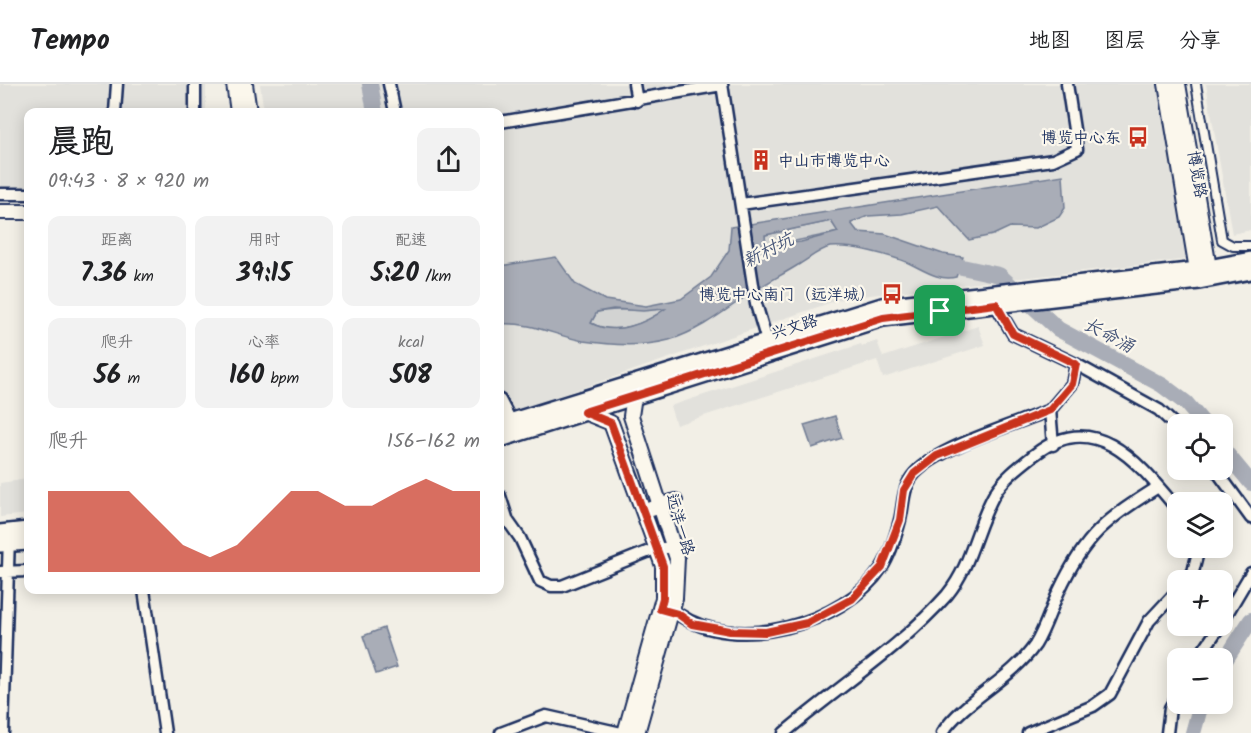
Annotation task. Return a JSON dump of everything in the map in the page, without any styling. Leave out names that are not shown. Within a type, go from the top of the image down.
[{"type":"main road","name":"兴文路","points":[[1204,274],[1251,260]]},
{"type":"main road","name":"兴文路","points":[[504,438],[883,318],[1038,294],[1204,274],[1251,271]]},
{"type":"main road","name":"兴文路","points":[[505,423],[882,306],[1004,300]]},
{"type":"main road","points":[[5,538],[24,531]]},
{"type":"main road","points":[[5,538],[24,541]]},
{"type":"street","points":[[115,108],[117,84]]},
{"type":"street","points":[[195,84],[195,108]]},
{"type":"street","points":[[234,84],[237,108]]},
{"type":"street","points":[[245,84],[248,108]]},
{"type":"street","points":[[390,84],[394,108]]},
{"type":"street","points":[[634,84],[637,101]]},
{"type":"street","points":[[504,121],[637,101],[722,84],[756,304],[767,341]]},
{"type":"street","points":[[742,210],[1053,160],[1077,149],[1068,84]]},
{"type":"street","name":"博览路","points":[[1166,84],[1204,274]]},
{"type":"street","name":"博览路","points":[[1178,84],[1204,274]]},
{"type":"street","points":[[1196,84],[1222,240],[1233,246],[1251,246]]},
{"type":"street","points":[[0,194],[24,194]]},
{"type":"street","points":[[0,212],[24,212]]},
{"type":"street","points":[[0,220],[24,220]]},
{"type":"street","points":[[1004,300],[1013,334],[1076,364],[1159,410],[1167,418]]},
{"type":"street","points":[[670,612],[692,624],[730,631],[766,632],[807,623],[852,599],[882,567],[900,520],[904,490],[914,474],[937,456],[1050,410],[1072,384],[1076,364]]},
{"type":"street","name":"远洋一路","points":[[626,733],[675,598],[676,558],[631,416],[634,396]]},
{"type":"street","points":[[1050,410],[1053,445]]},
{"type":"street","name":"远洋一路","points":[[584,412],[611,423],[663,566],[663,598],[670,612],[637,733]]},
{"type":"street","points":[[784,733],[925,618],[964,571],[995,492],[1014,470],[1040,451],[1064,439],[1094,437],[1115,446],[1139,464],[1167,497]]},
{"type":"street","points":[[1223,480],[1251,518]]},
{"type":"street","points":[[942,733],[1014,669],[1035,644],[1070,568],[1091,536],[1116,514],[1158,487]]},
{"type":"street","points":[[644,512],[675,501]]},
{"type":"street","points":[[504,508],[508,521],[520,538],[540,581],[551,586],[562,586],[657,548],[673,548]]},
{"type":"street","points":[[3,733],[1,689],[5,538]]},
{"type":"street","points":[[4,572],[24,571]]},
{"type":"street","points":[[1233,603],[1251,573]]},
{"type":"street","points":[[145,594],[165,733]]},
{"type":"street","points":[[1028,733],[1093,706],[1110,694],[1149,621],[1167,602]]},
{"type":"street","points":[[1167,733],[1169,714]]},
{"type":"street","points":[[501,733],[546,716],[621,733]]},
{"type":"shaded area","points":[[0,84],[206,84],[206,108],[24,108],[24,201],[0,201]]},
{"type":"shaded area","points":[[260,84],[1160,84],[1190,259],[844,298],[504,415],[504,108],[263,108]]},
{"type":"shaded area","points":[[1206,84],[1251,84],[1251,230],[1232,234]]},
{"type":"shaded area","points":[[831,221],[839,232],[766,247],[765,235]]},
{"type":"shaded area","points":[[667,308],[640,323],[620,328],[610,329],[591,323],[597,312]]},
{"type":"shaded area","points":[[978,326],[985,345],[883,378],[877,360],[676,425],[670,406],[861,344],[862,346],[877,341],[883,357]]},
{"type":"shaded area","points":[[24,480],[24,514],[0,517],[0,483]]},
{"type":"water","points":[[1063,175],[1065,208],[1059,217],[1036,228],[1010,227],[993,235],[969,240],[938,206],[902,214],[868,216],[851,223],[858,232],[885,234],[943,254],[963,257],[956,277],[935,275],[901,260],[875,252],[848,247],[830,247],[760,287],[701,326],[669,340],[626,345],[604,344],[583,341],[522,325],[504,324],[504,265],[556,257],[575,284],[605,300],[646,306],[681,299],[711,277],[729,250],[731,227]],"holes":[[[831,221],[838,232],[801,242],[766,246],[765,235]],[[613,309],[643,311],[665,309],[639,323],[620,328],[600,327],[591,323],[597,312]]]},
{"type":"water","points":[[835,416],[842,438],[812,448],[804,425]]},
{"type":"water","points":[[384,628],[397,667],[376,674],[363,636]]},
{"type":"waterway","name":"新村坑","points":[[370,84],[374,108]]},
{"type":"waterway","name":"长命涌","points":[[939,262],[999,275],[1058,329],[1162,385],[1186,403],[1195,414]]},
{"type":"waterway","name":"长命涌","points":[[1233,461],[1251,483]]},
{"type":"waterway","name":"长命涌","points":[[1233,648],[1251,620]]},
{"type":"waterway","name":"长命涌","points":[[1193,733],[1198,714]]},
{"type":"place","name":"博览中心东","points":[[1138,137]]},
{"type":"place","name":"中山市博览中心","points":[[761,160]]},
{"type":"place","name":"博览中心南门（远洋城）","points":[[892,294]]},
{"type":"route","points":[[996,304],[1013,334],[1076,364],[1072,384],[1050,410],[937,456],[914,474],[904,490],[900,520],[882,567],[852,599],[807,623],[766,632],[730,631],[692,624],[678,614],[660,609],[663,598],[663,566],[611,423],[584,412],[826,334],[883,318],[940,311],[996,304]]}]
